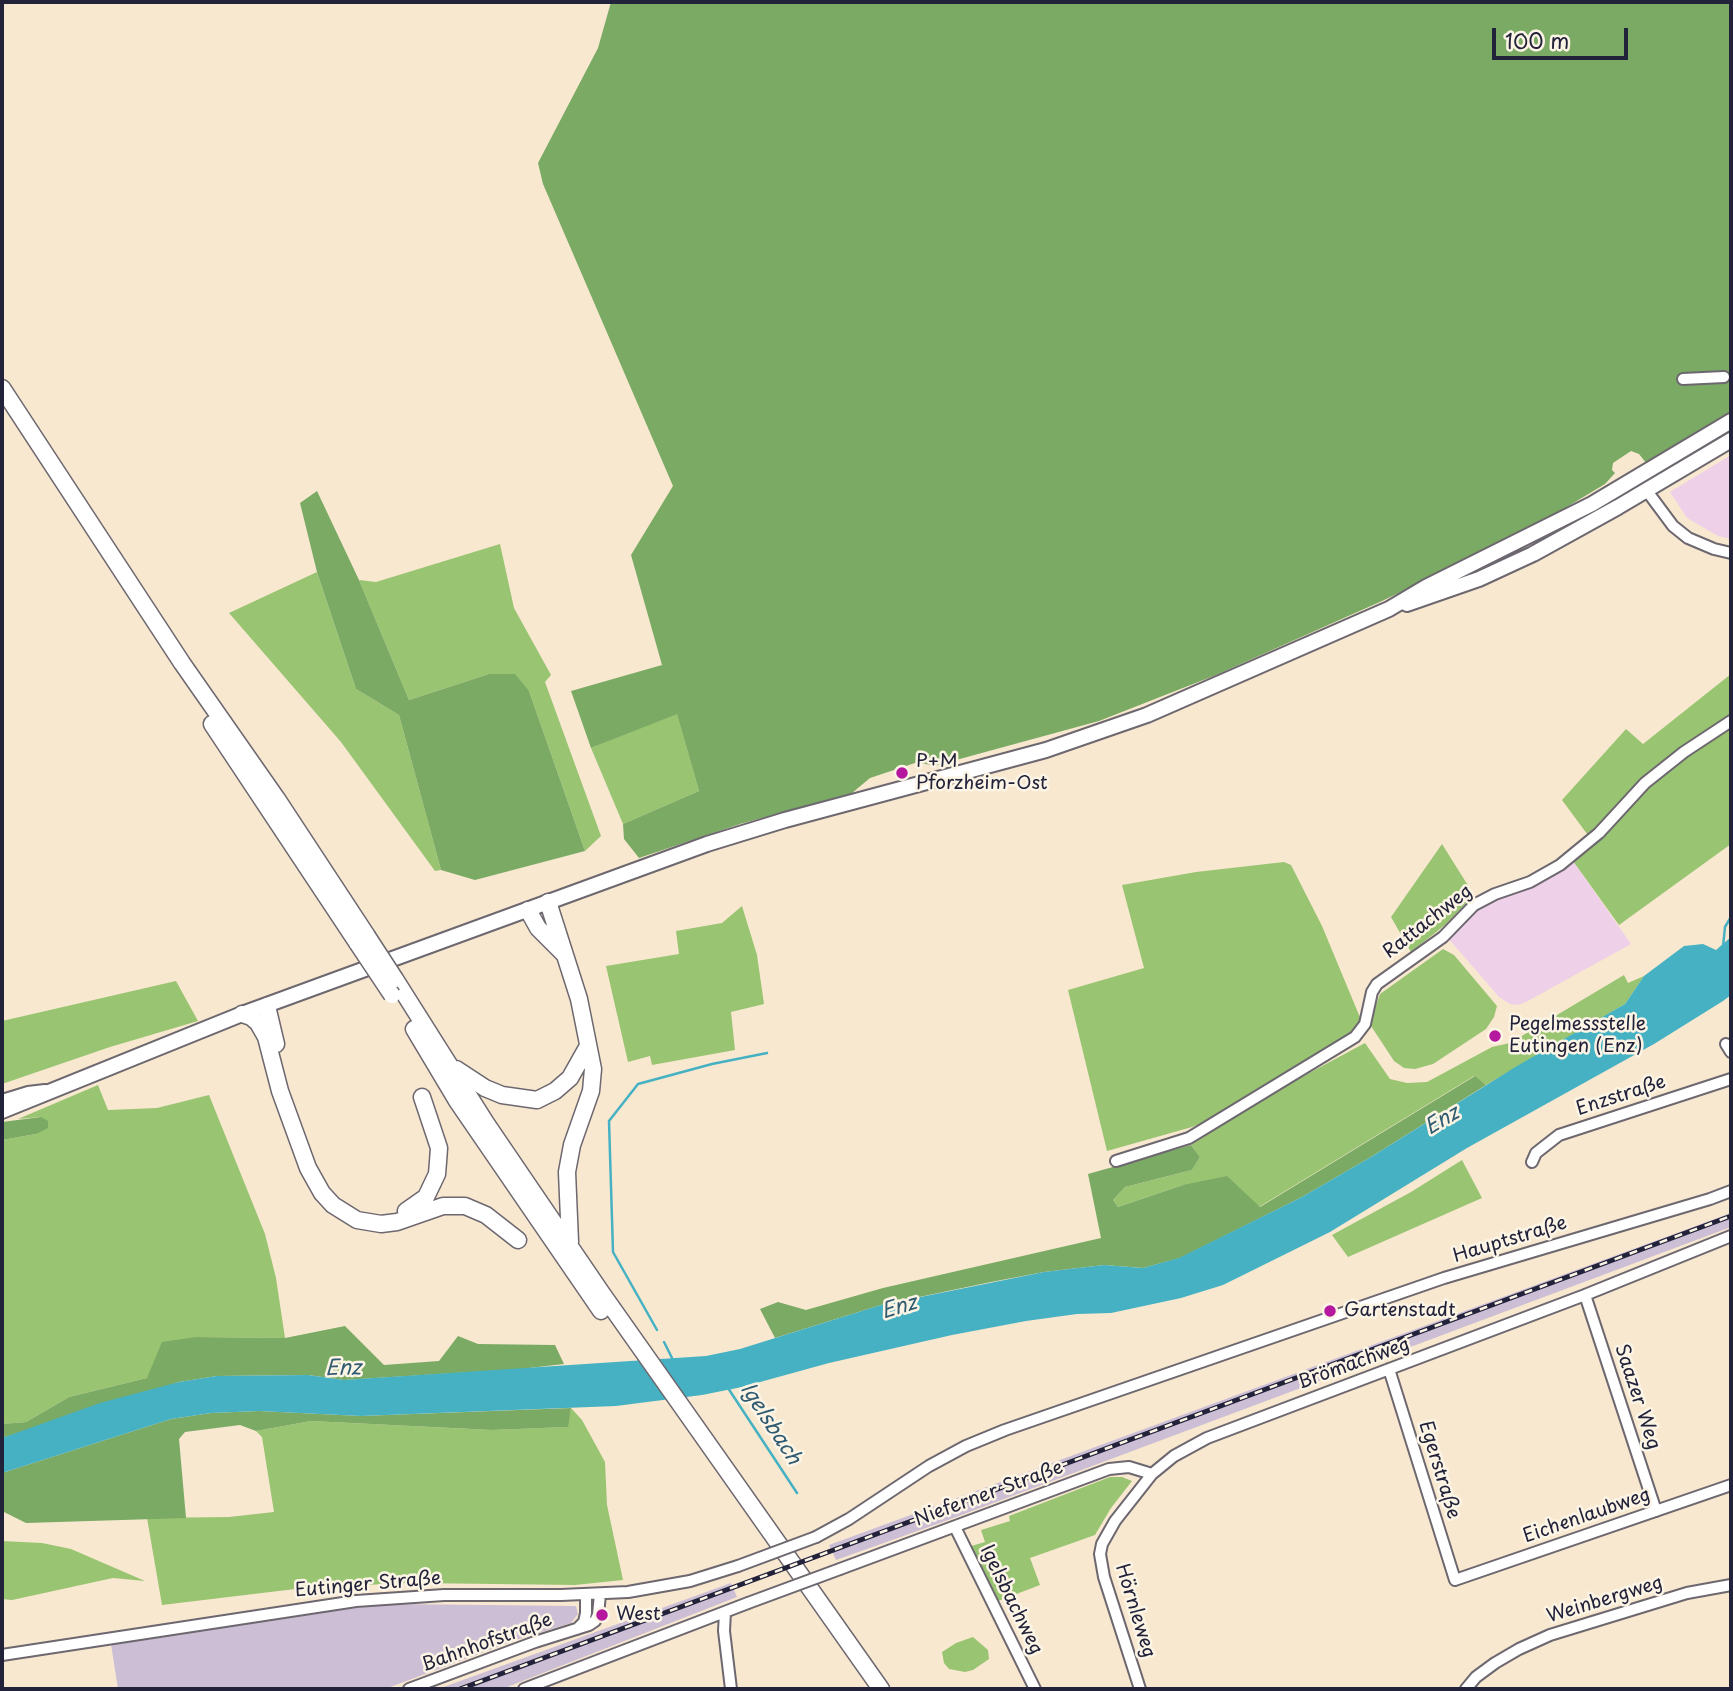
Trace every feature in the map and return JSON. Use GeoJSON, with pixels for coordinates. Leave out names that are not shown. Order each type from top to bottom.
{"type":"FeatureCollection","features":[{"type":"Feature","properties":{"kind":"highway"},"geometry":{"type":"LineString","coordinates":[[2,388],[182,663],[277,799],[362,940]]}},
{"type":"Feature","properties":{"kind":"highway"},"geometry":{"type":"LineString","coordinates":[[2,407],[393,987],[451,1066],[515,1167],[570,1245],[596,1296]]}},
{"type":"Feature","properties":{"kind":"highway"},"geometry":{"type":"LineString","coordinates":[[548,902],[567,958],[593,1069],[592,1091],[572,1146],[567,1172],[570,1245]]}},
{"type":"Feature","properties":{"kind":"highway"},"geometry":{"type":"LineString","coordinates":[[522,912],[567,958]]}},
{"type":"Feature","properties":{"kind":"highway"},"geometry":{"type":"LineString","coordinates":[[393,987],[457,1101],[881,1689]]}},
{"type":"Feature","properties":{"kind":"highway"},"geometry":{"type":"LineString","coordinates":[[267,1006],[293,1107],[314,1161],[332,1193],[350,1209],[372,1216],[394,1215],[411,1209],[426,1196],[437,1174],[439,1148],[422,1097]]}},
{"type":"Feature","properties":{"kind":"highway"},"geometry":{"type":"LineString","coordinates":[[242,1014],[258,1023],[266,1037],[280,1091],[308,1168],[333,1205],[358,1220],[380,1224],[397,1222],[443,1206],[465,1206],[486,1215],[518,1240]]}},
{"type":"Feature","properties":{"kind":"highway"},"geometry":{"type":"LineString","coordinates":[[451,1066],[502,1096],[537,1100],[555,1091],[570,1078],[588,1046]]}},
{"type":"Feature","properties":{"kind":"highway"},"geometry":{"type":"LineString","coordinates":[[683,1418],[868,1689]]}},
{"type":"Feature","properties":{"kind":"main road"},"geometry":{"type":"LineString","coordinates":[[2,1111],[242,1014],[733,835],[1014,759],[1099,733],[1165,707],[1389,609],[1426,587],[1565,519],[1731,421]]}},
{"type":"Feature","properties":{"kind":"main road"},"geometry":{"type":"LineString","coordinates":[[1389,609],[1429,598],[1492,573],[1575,532],[1731,440]]}},
{"type":"Feature","properties":{"kind":"main road"},"geometry":{"type":"LineString","coordinates":[[1639,477],[1647,491]]}},
{"type":"Feature","properties":{"kind":"street"},"geometry":{"type":"LineString","coordinates":[[1683,379],[1724,377]]}},
{"type":"Feature","properties":{"kind":"street"},"geometry":{"type":"LineString","coordinates":[[1647,491],[1673,526],[1695,542],[1731,553]]}},
{"type":"Feature","properties":{"kind":"street"},"geometry":{"type":"LineString","coordinates":[[1618,508],[1644,502],[1662,510]]}},
{"type":"Feature","properties":{"kind":"street","name":"Rattachweg"},"geometry":{"type":"LineString","coordinates":[[1116,1161],[1189,1138],[1355,1037],[1365,1024],[1372,992],[1377,984],[1443,937],[1474,905],[1495,894],[1537,879],[1569,859],[1599,833],[1645,783],[1731,720]]}},
{"type":"Feature","properties":{"kind":"street","name":"Enzstraße"},"geometry":{"type":"LineString","coordinates":[[1531,1163],[1536,1153],[1559,1135],[1731,1079]]}},
{"type":"Feature","properties":{"kind":"street"},"geometry":{"type":"LineString","coordinates":[[2,1100],[28,1092],[58,1088]]}},
{"type":"Feature","properties":{"kind":"street","name":"Hauptstraße"},"geometry":{"type":"LineString","coordinates":[[738,1566],[816,1537],[849,1520],[913,1475],[966,1446],[1038,1418],[1503,1259],[1731,1191]]}},
{"type":"Feature","properties":{"kind":"street","name":"Brömachweg"},"geometry":{"type":"LineString","coordinates":[[1152,1474],[1181,1451],[1207,1438],[1585,1295],[1731,1236]]}},
{"type":"Feature","properties":{"kind":"street","name":"Saazer Weg"},"geometry":{"type":"LineString","coordinates":[[1585,1295],[1656,1511]]}},
{"type":"Feature","properties":{"kind":"street","name":"Egerstraße"},"geometry":{"type":"LineString","coordinates":[[1389,1369],[1455,1580]]}},
{"type":"Feature","properties":{"kind":"street","name":"Nieferner Straße"},"geometry":{"type":"LineString","coordinates":[[524,1689],[1109,1469],[1129,1467],[1152,1474]]}},
{"type":"Feature","properties":{"kind":"street","name":"Hörnleweg"},"geometry":{"type":"LineString","coordinates":[[1140,1689],[1104,1577],[1100,1554],[1102,1544],[1115,1521],[1152,1474]]}},
{"type":"Feature","properties":{"kind":"street","name":"Eichenlaubweg"},"geometry":{"type":"LineString","coordinates":[[1455,1580],[1731,1485]]}},
{"type":"Feature","properties":{"kind":"street","name":"Igelsbachweg"},"geometry":{"type":"LineString","coordinates":[[955,1527],[1035,1689]]}},
{"type":"Feature","properties":{"kind":"street","name":"Eutinger Straße"},"geometry":{"type":"LineString","coordinates":[[2,1655],[356,1601],[444,1595],[586,1595],[656,1588],[738,1566]]}},
{"type":"Feature","properties":{"kind":"street","name":"Weinbergweg"},"geometry":{"type":"LineString","coordinates":[[1466,1689],[1476,1677],[1519,1648],[1573,1626],[1687,1593],[1731,1585]]}},
{"type":"Feature","properties":{"kind":"street","name":"Bahnhofstraße"},"geometry":{"type":"LineString","coordinates":[[409,1689],[596,1621],[600,1594]]}},
{"type":"Feature","properties":{"kind":"street","name":"Bahnhofstraße"},"geometry":{"type":"LineString","coordinates":[[577,1629],[584,1622],[586,1595]]}},
{"type":"Feature","properties":{"kind":"street"},"geometry":{"type":"LineString","coordinates":[[725,1612],[724,1631],[731,1689]]}},
{"type":"Feature","properties":{"kind":"shaded area"},"geometry":{"type":"Polygon","coordinates":[[[1731,455],[1731,539],[1718,536],[1687,518],[1670,492],[1731,455]]]}},
{"type":"Feature","properties":{"kind":"shaded area"},"geometry":{"type":"Polygon","coordinates":[[[1573,861],[1631,944],[1526,1002],[1510,1004],[1499,997],[1448,938],[1481,905],[1547,878],[1573,861]]]}},
{"type":"Feature","properties":{"kind":"shaded area"},"geometry":{"type":"Polygon","coordinates":[[[1731,1213],[1731,1227],[940,1523],[836,1560],[829,1545],[1731,1213]]]}},
{"type":"Feature","properties":{"kind":"shaded area"},"geometry":{"type":"Polygon","coordinates":[[[731,1583],[737,1597],[502,1689],[438,1689],[731,1583]]]}},
{"type":"Feature","properties":{"kind":"shaded area"},"geometry":{"type":"Polygon","coordinates":[[[395,1604],[576,1606],[578,1614],[571,1623],[519,1639],[385,1689],[118,1689],[111,1644],[317,1612],[395,1604]]]}},
{"type":"Feature","properties":{"kind":"green space"},"geometry":{"type":"Polygon","coordinates":[[[611,2],[1731,2],[1731,412],[1647,464],[1639,454],[1631,451],[1613,463],[1612,470],[1615,473],[1605,484],[1479,554],[1382,601],[1216,675],[1099,721],[934,766],[918,762],[870,778],[852,793],[740,824],[639,858],[624,839],[623,824],[699,791],[677,714],[591,748],[571,691],[662,665],[631,555],[673,486],[543,184],[538,163],[598,48],[611,2]]]}},
{"type":"Feature","properties":{"kind":"green space"},"geometry":{"type":"Polygon","coordinates":[[[317,491],[359,580],[409,700],[489,674],[515,674],[529,691],[585,851],[475,880],[441,870],[399,715],[356,689],[317,572],[300,503],[317,491]]]}},
{"type":"Feature","properties":{"kind":"green space"},"geometry":{"type":"Polygon","coordinates":[[[500,544],[514,608],[551,675],[545,682],[601,836],[585,851],[529,691],[489,674],[409,700],[359,580],[376,582],[500,544]]]}},
{"type":"Feature","properties":{"kind":"green space"},"geometry":{"type":"Polygon","coordinates":[[[317,572],[356,689],[399,715],[441,870],[435,871],[341,742],[229,613],[317,572]]]}},
{"type":"Feature","properties":{"kind":"green space"},"geometry":{"type":"Polygon","coordinates":[[[1731,674],[1731,844],[1619,925],[1573,861],[1593,842],[1562,800],[1626,729],[1643,744],[1731,674]]]}},
{"type":"Feature","properties":{"kind":"green space"},"geometry":{"type":"Polygon","coordinates":[[[677,713],[699,791],[623,824],[591,748],[677,713]]]}},
{"type":"Feature","properties":{"kind":"green space"},"geometry":{"type":"Polygon","coordinates":[[[1442,844],[1474,895],[1445,925],[1411,952],[1391,917],[1442,844]]]}},
{"type":"Feature","properties":{"kind":"green space"},"geometry":{"type":"Polygon","coordinates":[[[1284,862],[1291,865],[1322,926],[1364,1027],[1239,1108],[1192,1127],[1107,1151],[1068,990],[1144,968],[1122,885],[1196,872],[1284,862]]]}},
{"type":"Feature","properties":{"kind":"green space"},"geometry":{"type":"Polygon","coordinates":[[[742,906],[757,955],[764,1004],[731,1012],[735,1050],[652,1065],[650,1056],[628,1062],[606,966],[679,954],[676,931],[722,923],[742,906]]]}},
{"type":"Feature","properties":{"kind":"green space"},"geometry":{"type":"Polygon","coordinates":[[[1443,949],[1454,955],[1497,1006],[1494,1017],[1486,1029],[1433,1064],[1415,1069],[1404,1068],[1394,1061],[1371,1026],[1375,1008],[1380,994],[1443,949]]]}},
{"type":"Feature","properties":{"kind":"green space"},"geometry":{"type":"Polygon","coordinates":[[[1624,975],[1628,983],[1644,976],[1625,1004],[1486,1085],[1474,1076],[1259,1207],[1183,1185],[1118,1207],[1113,1200],[1125,1187],[1192,1170],[1200,1157],[1191,1145],[1272,1093],[1365,1043],[1390,1079],[1407,1083],[1427,1082],[1492,1047],[1510,1043],[1624,975]]]}},
{"type":"Feature","properties":{"kind":"green space"},"geometry":{"type":"Polygon","coordinates":[[[176,981],[198,1021],[110,1047],[2,1084],[2,1021],[176,981]]]}},
{"type":"Feature","properties":{"kind":"green space"},"geometry":{"type":"Polygon","coordinates":[[[1475,1076],[1486,1085],[1371,1157],[1302,1197],[1180,1258],[1143,1268],[1104,1265],[991,1282],[881,1305],[775,1338],[760,1309],[778,1302],[806,1310],[883,1288],[1101,1238],[1088,1174],[1191,1145],[1200,1157],[1192,1170],[1125,1187],[1113,1200],[1118,1207],[1183,1185],[1227,1176],[1260,1207],[1475,1076]]]}},
{"type":"Feature","properties":{"kind":"green space"},"geometry":{"type":"Polygon","coordinates":[[[98,1085],[108,1110],[157,1108],[209,1095],[265,1234],[276,1278],[285,1338],[196,1337],[147,1378],[69,1397],[26,1422],[2,1424],[2,1140],[36,1134],[41,1117],[18,1119],[98,1085]]]}},
{"type":"Feature","properties":{"kind":"green space"},"geometry":{"type":"Polygon","coordinates":[[[41,1117],[48,1121],[48,1128],[36,1134],[2,1140],[2,1122],[41,1117]]]}},
{"type":"Feature","properties":{"kind":"green space"},"geometry":{"type":"Polygon","coordinates":[[[1462,1160],[1482,1198],[1348,1257],[1332,1235],[1411,1192],[1462,1160]]]}},
{"type":"Feature","properties":{"kind":"green space"},"geometry":{"type":"Polygon","coordinates":[[[345,1326],[384,1365],[439,1361],[458,1336],[478,1344],[555,1345],[564,1364],[344,1380],[308,1375],[217,1376],[179,1382],[2,1438],[2,1424],[26,1422],[69,1397],[147,1378],[162,1342],[196,1337],[285,1338],[345,1326]]]}},
{"type":"Feature","properties":{"kind":"green space"},"geometry":{"type":"Polygon","coordinates":[[[571,1408],[582,1420],[605,1462],[607,1505],[623,1580],[575,1585],[414,1583],[312,1587],[162,1605],[147,1518],[229,1517],[274,1512],[262,1437],[256,1431],[311,1421],[492,1430],[567,1427],[571,1408]]]}},
{"type":"Feature","properties":{"kind":"green space"},"geometry":{"type":"Polygon","coordinates":[[[571,1408],[568,1427],[492,1430],[311,1421],[256,1431],[240,1425],[185,1432],[179,1439],[186,1518],[26,1523],[2,1511],[2,1473],[171,1419],[211,1413],[259,1411],[361,1416],[571,1408]]]}},
{"type":"Feature","properties":{"kind":"green space"},"geometry":{"type":"Polygon","coordinates":[[[1110,1477],[1122,1477],[1132,1481],[1095,1535],[1030,1558],[1040,1585],[998,1601],[993,1597],[968,1547],[985,1542],[981,1530],[1010,1521],[1009,1516],[1110,1477]]]}},
{"type":"Feature","properties":{"kind":"green space"},"geometry":{"type":"Polygon","coordinates":[[[2,1541],[42,1543],[71,1549],[145,1581],[113,1578],[12,1600],[2,1599],[2,1541]]]}},
{"type":"Feature","properties":{"kind":"green space"},"geometry":{"type":"Polygon","coordinates":[[[973,1637],[988,1650],[989,1659],[965,1672],[949,1669],[944,1663],[942,1652],[973,1637]]]}},
{"type":"Feature","properties":{"kind":"water","name":"Enz"},"geometry":{"type":"Polygon","coordinates":[[[1731,937],[1731,995],[1723,1001],[1654,1044],[1467,1148],[1330,1232],[1223,1285],[1181,1298],[1111,1313],[1077,1314],[1026,1321],[952,1335],[702,1395],[616,1406],[361,1416],[259,1411],[211,1413],[171,1419],[2,1473],[2,1438],[100,1403],[179,1382],[217,1376],[308,1375],[344,1380],[706,1356],[740,1349],[881,1305],[1044,1272],[1104,1265],[1143,1268],[1179,1258],[1302,1197],[1517,1066],[1625,1004],[1644,976],[1684,946],[1703,944],[1716,950],[1731,937]]]}},
{"type":"Feature","properties":{"kind":"waterway"},"geometry":{"type":"LineString","coordinates":[[1723,947],[1725,927],[1731,917]]}},
{"type":"Feature","properties":{"kind":"waterway"},"geometry":{"type":"LineString","coordinates":[[657,1330],[613,1252],[609,1121],[638,1084],[712,1064],[767,1053]]}},
{"type":"Feature","properties":{"kind":"waterway"},"geometry":{"type":"LineString","coordinates":[[664,1342],[672,1358]]}},
{"type":"Feature","properties":{"kind":"waterway","name":"Igelsbach"},"geometry":{"type":"LineString","coordinates":[[728,1388],[797,1493]]}},
{"type":"Feature","properties":{"kind":"railway"},"geometry":{"type":"LineString","coordinates":[[460,1689],[1731,1216]]}},
{"type":"Feature","properties":{"kind":"place","name":"P+M Pforzheim-Ost"},"geometry":{"type":"Point","coordinates":[902,773]}},
{"type":"Feature","properties":{"kind":"place","name":"Pegelmessstelle Eutingen (Enz)"},"geometry":{"type":"Point","coordinates":[1495,1036]}},
{"type":"Feature","properties":{"kind":"place","name":"Gartenstadt"},"geometry":{"type":"Point","coordinates":[1330,1311]}},
{"type":"Feature","properties":{"kind":"place","name":"West"},"geometry":{"type":"Point","coordinates":[602,1615]}}]}
